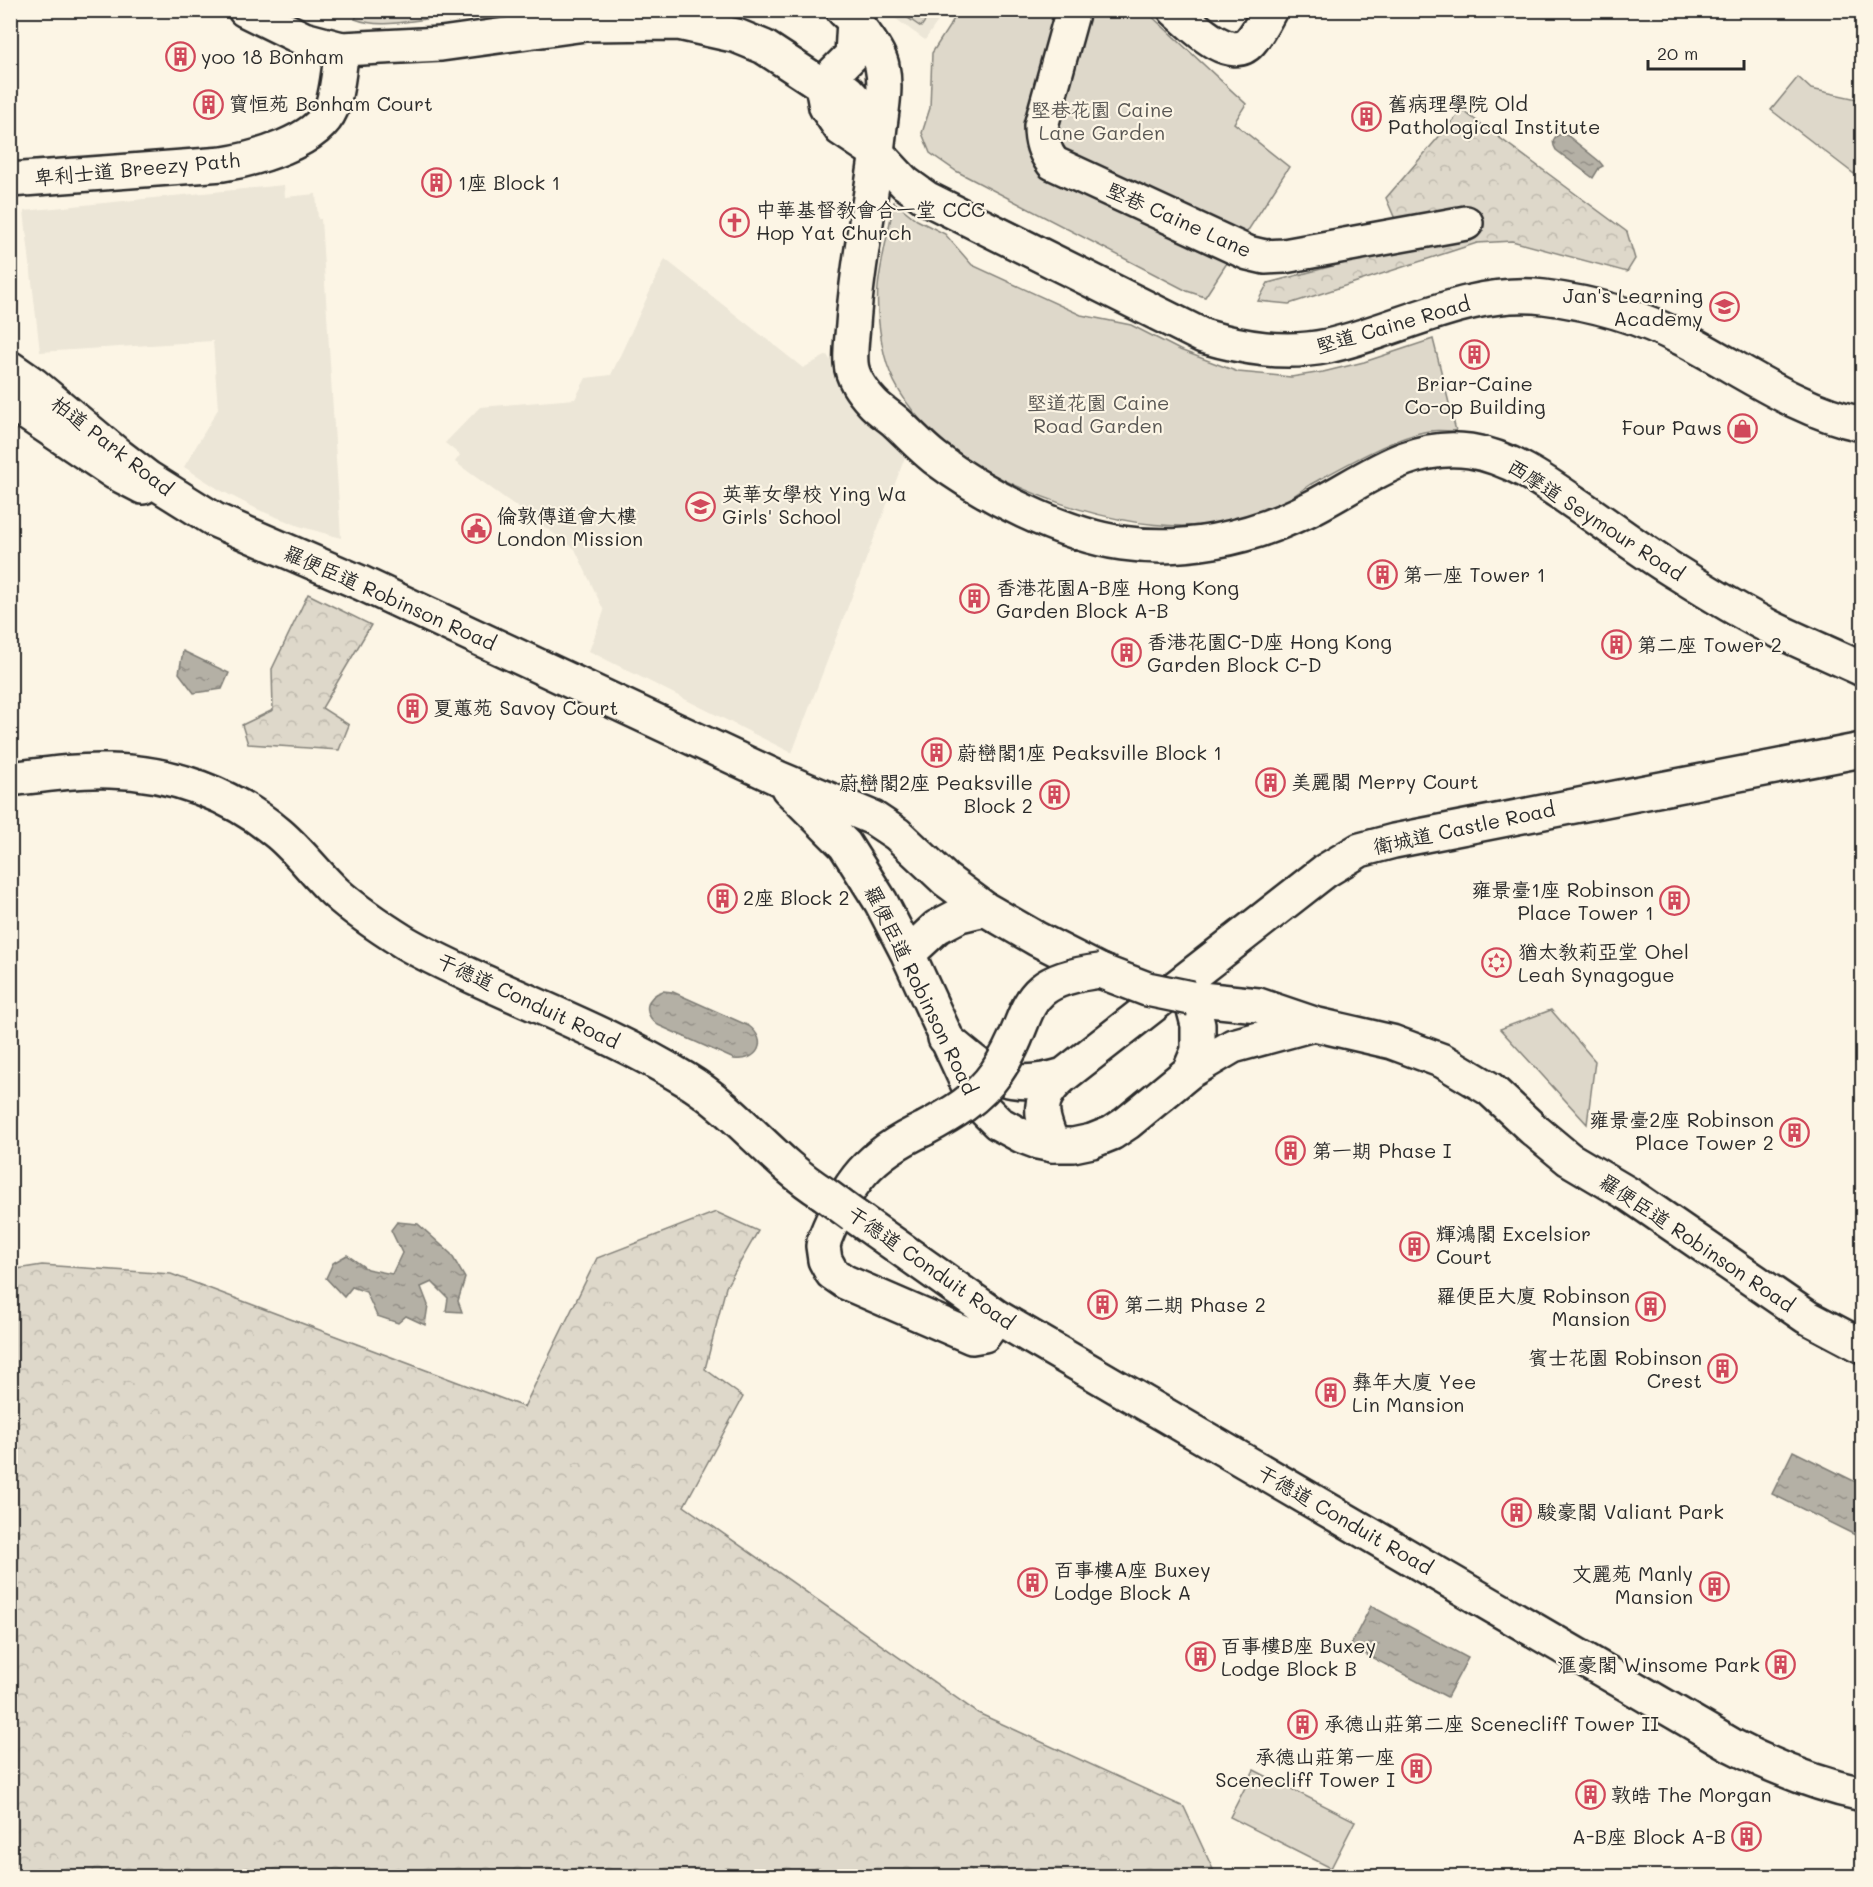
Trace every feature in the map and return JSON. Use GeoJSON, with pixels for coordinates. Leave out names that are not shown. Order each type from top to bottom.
{"type":"FeatureCollection","features":[{"type":"Feature","properties":{"kind":"street"},"geometry":{"type":"LineString","coordinates":[[244,10],[304,39],[342,49],[441,44],[585,24],[678,23],[737,36],[764,47],[822,85],[852,55],[848,15]]}},
{"type":"Feature","properties":{"kind":"street","name":"堅巷 Caine Lane"},"geometry":{"type":"LineString","coordinates":[[1073,10],[1041,126],[1041,139],[1045,152],[1053,163],[1248,253],[1265,257],[1284,256],[1466,223]]}},
{"type":"Feature","properties":{"kind":"street"},"geometry":{"type":"LineString","coordinates":[[1175,10],[1219,45],[1228,49],[1249,44],[1270,10]]}},
{"type":"Feature","properties":{"kind":"street","name":"西摩道 Seymour Road"},"geometry":{"type":"LineString","coordinates":[[848,15],[882,62],[884,92],[854,307],[851,365],[859,387],[875,406],[936,459],[990,493],[1051,521],[1104,539],[1148,545],[1200,543],[1240,535],[1285,521],[1327,500],[1356,481],[1406,458],[1446,449],[1486,454],[1504,460],[1535,476],[1675,572],[1732,607],[1774,629],[1863,669]]}},
{"type":"Feature","properties":{"kind":"street","name":"卑利士道 Breezy Path"},"geometry":{"type":"LineString","coordinates":[[10,180],[223,164],[255,158],[275,151],[310,132],[331,109],[342,49]]}},
{"type":"Feature","properties":{"kind":"street","name":"堅道 Caine Road"},"geometry":{"type":"LineString","coordinates":[[822,85],[826,107],[842,129],[877,153],[905,183],[926,198],[1203,336],[1251,348],[1278,350],[1311,348],[1351,340],[1473,302],[1519,296],[1542,297],[1594,305],[1639,319],[1682,338],[1813,409],[1863,424]]}},
{"type":"Feature","properties":{"kind":"street","name":"柏道 Park Road"},"geometry":{"type":"LineString","coordinates":[[10,368],[140,472],[215,520]]}},
{"type":"Feature","properties":{"kind":"street","name":"羅便臣道 Robinson Road"},"geometry":{"type":"LineString","coordinates":[[10,402],[114,472],[165,499],[361,583],[778,778],[873,818],[897,834],[946,880],[986,909],[1037,939],[1100,970],[1147,988],[1191,998],[1258,1005],[1314,1024],[1392,1042],[1443,1061],[1490,1089],[1569,1159],[1630,1195],[1807,1317],[1863,1346]]}},
{"type":"Feature","properties":{"kind":"street","name":"衛城道 Castle Road"},"geometry":{"type":"LineString","coordinates":[[1053,1145],[1042,1114],[1042,1104],[1046,1093],[1064,1075],[1325,871],[1360,850],[1394,841],[1863,750]]}},
{"type":"Feature","properties":{"kind":"street","name":"干德道 Conduit Road"},"geometry":{"type":"LineString","coordinates":[[10,778],[74,772],[136,772],[184,782],[223,799],[261,820],[278,833],[338,894],[383,929],[406,943],[444,963],[618,1043],[686,1079],[719,1103],[804,1181],[997,1317],[1733,1746],[1801,1777],[1863,1794]]}},
{"type":"Feature","properties":{"kind":"street","name":"羅便臣道 Robinson Road"},"geometry":{"type":"LineString","coordinates":[[778,778],[845,845],[881,902],[908,954],[975,1100],[998,1123],[1022,1136],[1053,1145],[1083,1143],[1112,1133],[1128,1123],[1189,1072],[1233,1046],[1314,1024]]}},
{"type":"Feature","properties":{"kind":"street"},"geometry":{"type":"LineString","coordinates":[[908,954],[937,927],[960,915],[986,909]]}},
{"type":"Feature","properties":{"kind":"street"},"geometry":{"type":"LineString","coordinates":[[997,1317],[984,1335],[972,1337],[852,1286],[832,1273],[825,1260],[823,1246],[828,1230],[859,1176],[886,1149],[961,1108],[984,1087],[1004,1060],[1027,1007],[1043,989],[1061,978],[1100,970]]}},
{"type":"Feature","properties":{"kind":"street"},"geometry":{"type":"LineString","coordinates":[[1189,1072],[1198,1051],[1198,1025],[1191,998]]}},
{"type":"Feature","properties":{"kind":"street","name":"衛城道 Castle Road"},"geometry":{"type":"LineString","coordinates":[[945,1038],[981,1069],[1001,1078],[1031,1082],[1064,1075]]}},
{"type":"Feature","properties":{"kind":"shaded area"},"geometry":{"type":"Polygon","coordinates":[[[885,11],[945,11],[925,40],[885,11]]]}},
{"type":"Feature","properties":{"kind":"shaded area"},"geometry":{"type":"Polygon","coordinates":[[[284,185],[285,197],[316,194],[318,219],[321,219],[341,538],[299,526],[259,510],[220,490],[184,467],[218,409],[213,341],[40,352],[24,211],[284,185]]]}},
{"type":"Feature","properties":{"kind":"shaded area","name":"英華女學校 Ying Wa Girls' School"},"geometry":{"type":"Polygon","coordinates":[[[665,259],[803,368],[827,355],[844,381],[907,452],[792,753],[589,651],[604,611],[575,549],[455,462],[460,455],[445,443],[480,407],[575,399],[586,378],[611,375],[665,259]]]}},
{"type":"Feature","properties":{"kind":"green space"},"geometry":{"type":"Polygon","coordinates":[[[360,10],[424,11],[426,19],[390,24],[364,22],[355,19],[360,10]]]}},
{"type":"Feature","properties":{"kind":"green space"},"geometry":{"type":"Polygon","coordinates":[[[898,11],[932,11],[921,27],[898,11]]]}},
{"type":"Feature","properties":{"kind":"green space","name":"堅巷花園 Caine Lane Garden"},"geometry":{"type":"Polygon","coordinates":[[[959,11],[1146,11],[1246,104],[1234,123],[1289,167],[1205,297],[1187,291],[956,171],[930,153],[922,133],[930,108],[932,53],[959,11]]]}},
{"type":"Feature","properties":{"kind":"green space"},"geometry":{"type":"Polygon","coordinates":[[[1798,77],[1811,89],[1862,100],[1862,165],[1860,164],[1854,174],[1771,110],[1798,77]]]}},
{"type":"Feature","properties":{"kind":"green space"},"geometry":{"type":"Polygon","coordinates":[[[1462,110],[1627,232],[1635,259],[1627,272],[1512,241],[1477,243],[1289,304],[1258,301],[1268,283],[1390,251],[1395,219],[1386,198],[1462,110]]]}},
{"type":"Feature","properties":{"kind":"green space","name":"堅道花園 Caine Road Garden"},"geometry":{"type":"Polygon","coordinates":[[[894,202],[917,220],[945,234],[972,265],[1081,315],[1131,325],[1180,350],[1238,372],[1291,377],[1323,372],[1364,362],[1433,339],[1456,431],[1429,431],[1400,439],[1313,483],[1278,505],[1222,522],[1190,526],[1154,525],[1117,519],[1042,496],[975,464],[948,446],[914,412],[894,382],[882,342],[878,287],[894,202]]]}},
{"type":"Feature","properties":{"kind":"green space"},"geometry":{"type":"Polygon","coordinates":[[[308,594],[371,625],[322,708],[349,725],[339,750],[248,744],[242,725],[273,710],[272,669],[308,594]]]}},
{"type":"Feature","properties":{"kind":"green space"},"geometry":{"type":"Polygon","coordinates":[[[1551,1010],[1595,1061],[1587,1124],[1500,1029],[1551,1010]]]}},
{"type":"Feature","properties":{"kind":"green space"},"geometry":{"type":"Polygon","coordinates":[[[716,1212],[758,1231],[726,1287],[705,1369],[743,1397],[684,1506],[978,1713],[1184,1807],[1216,1876],[11,1876],[11,1270],[42,1265],[171,1274],[524,1407],[597,1258],[716,1212]]]}},
{"type":"Feature","properties":{"kind":"green space"},"geometry":{"type":"Polygon","coordinates":[[[1254,1770],[1355,1821],[1331,1868],[1230,1817],[1254,1770]]]}},
{"type":"Feature","properties":{"kind":"water"},"geometry":{"type":"Polygon","coordinates":[[[1562,134],[1568,136],[1603,166],[1593,178],[1556,150],[1554,140],[1562,134]]]}},
{"type":"Feature","properties":{"kind":"water"},"geometry":{"type":"Polygon","coordinates":[[[183,651],[229,673],[222,689],[194,693],[179,673],[183,651]]]}},
{"type":"Feature","properties":{"kind":"water"},"geometry":{"type":"Polygon","coordinates":[[[663,991],[673,992],[749,1026],[758,1038],[759,1044],[755,1054],[742,1059],[734,1059],[658,1025],[650,1015],[648,1006],[652,997],[663,991]]]}},
{"type":"Feature","properties":{"kind":"water"},"geometry":{"type":"Polygon","coordinates":[[[397,1222],[418,1224],[451,1254],[465,1278],[458,1301],[462,1312],[446,1311],[448,1298],[432,1282],[421,1287],[428,1305],[425,1325],[406,1316],[398,1323],[377,1316],[366,1292],[352,1287],[344,1297],[326,1278],[333,1263],[347,1255],[367,1269],[392,1274],[402,1253],[391,1230],[397,1222]]]}},
{"type":"Feature","properties":{"kind":"water"},"geometry":{"type":"Polygon","coordinates":[[[1793,1451],[1862,1485],[1862,1520],[1855,1535],[1772,1494],[1793,1451]]]}},
{"type":"Feature","properties":{"kind":"water"},"geometry":{"type":"Polygon","coordinates":[[[1371,1606],[1468,1658],[1447,1697],[1350,1646],[1371,1606]]]}},
{"type":"Feature","properties":{"kind":"place","name":"yoo 18 Bonham"},"geometry":{"type":"Point","coordinates":[180,57]}},
{"type":"Feature","properties":{"kind":"place","name":"寶恒苑 Bonham Court"},"geometry":{"type":"Point","coordinates":[208,104]}},
{"type":"Feature","properties":{"kind":"place","name":"舊病理學院 Old Pathological Institute"},"geometry":{"type":"Point","coordinates":[1367,116]}},
{"type":"Feature","properties":{"kind":"place","name":"1座 Block 1"},"geometry":{"type":"Point","coordinates":[437,183]}},
{"type":"Feature","properties":{"kind":"place","name":"中華基督教會合一堂 CCC Hop Yat Church"},"geometry":{"type":"Point","coordinates":[735,222]}},
{"type":"Feature","properties":{"kind":"place","name":"Jan's Learning Academy"},"geometry":{"type":"Point","coordinates":[1724,307]}},
{"type":"Feature","properties":{"kind":"place","name":"Briar-Caine Co-op Building"},"geometry":{"type":"Point","coordinates":[1475,354]}},
{"type":"Feature","properties":{"kind":"place","name":"Four Paws"},"geometry":{"type":"Point","coordinates":[1743,428]}},
{"type":"Feature","properties":{"kind":"place","name":"英華女學校 Ying Wa Girls' School"},"geometry":{"type":"Point","coordinates":[701,506]}},
{"type":"Feature","properties":{"kind":"place","name":"倫敦傳道會大樓 London Mission"},"geometry":{"type":"Point","coordinates":[476,528]}},
{"type":"Feature","properties":{"kind":"place","name":"第一座 Tower 1"},"geometry":{"type":"Point","coordinates":[1382,575]}},
{"type":"Feature","properties":{"kind":"place","name":"香港花園A-B座 Hong Kong Garden Block A-B"},"geometry":{"type":"Point","coordinates":[975,599]}},
{"type":"Feature","properties":{"kind":"place","name":"第二座 Tower 2"},"geometry":{"type":"Point","coordinates":[1616,645]}},
{"type":"Feature","properties":{"kind":"place","name":"香港花園C-D座 Hong Kong Garden Block C-D"},"geometry":{"type":"Point","coordinates":[1126,653]}},
{"type":"Feature","properties":{"kind":"place","name":"夏蕙苑 Savoy Court"},"geometry":{"type":"Point","coordinates":[412,708]}},
{"type":"Feature","properties":{"kind":"place","name":"蔚巒閣1座 Peaksville Block 1"},"geometry":{"type":"Point","coordinates":[936,753]}},
{"type":"Feature","properties":{"kind":"place","name":"美麗閣 Merry Court"},"geometry":{"type":"Point","coordinates":[1270,782]}},
{"type":"Feature","properties":{"kind":"place","name":"蔚巒閣2座 Peaksville Block 2"},"geometry":{"type":"Point","coordinates":[1054,794]}},
{"type":"Feature","properties":{"kind":"place","name":"2座 Block 2"},"geometry":{"type":"Point","coordinates":[722,898]}},
{"type":"Feature","properties":{"kind":"place","name":"雍景臺1座 Robinson Place Tower 1"},"geometry":{"type":"Point","coordinates":[1675,901]}},
{"type":"Feature","properties":{"kind":"place","name":"猶太教莉亞堂 Ohel Leah Synagogue"},"geometry":{"type":"Point","coordinates":[1497,963]}},
{"type":"Feature","properties":{"kind":"place","name":"雍景臺2座 Robinson Place Tower 2"},"geometry":{"type":"Point","coordinates":[1795,1132]}},
{"type":"Feature","properties":{"kind":"place","name":"第一期 Phase I"},"geometry":{"type":"Point","coordinates":[1291,1151]}},
{"type":"Feature","properties":{"kind":"place","name":"輝鴻閣 Excelsior Court"},"geometry":{"type":"Point","coordinates":[1415,1246]}},
{"type":"Feature","properties":{"kind":"place","name":"第二期 Phase 2"},"geometry":{"type":"Point","coordinates":[1103,1305]}},
{"type":"Feature","properties":{"kind":"place","name":"羅便臣大廈 Robinson Mansion"},"geometry":{"type":"Point","coordinates":[1651,1307]}},
{"type":"Feature","properties":{"kind":"place","name":"賓士花園 Robinson Crest"},"geometry":{"type":"Point","coordinates":[1723,1369]}},
{"type":"Feature","properties":{"kind":"place","name":"彝年大廈 Yee Lin Mansion"},"geometry":{"type":"Point","coordinates":[1331,1393]}},
{"type":"Feature","properties":{"kind":"place","name":"駿豪閣 Valiant Park"},"geometry":{"type":"Point","coordinates":[1516,1512]}},
{"type":"Feature","properties":{"kind":"place","name":"百事樓A座 Buxey Lodge Block A"},"geometry":{"type":"Point","coordinates":[1033,1582]}},
{"type":"Feature","properties":{"kind":"place","name":"文麗苑 Manly Mansion"},"geometry":{"type":"Point","coordinates":[1714,1586]}},
{"type":"Feature","properties":{"kind":"place","name":"百事樓B座 Buxey Lodge Block B"},"geometry":{"type":"Point","coordinates":[1200,1657]}},
{"type":"Feature","properties":{"kind":"place","name":"滙豪閣 Winsome Park"},"geometry":{"type":"Point","coordinates":[1781,1665]}},
{"type":"Feature","properties":{"kind":"place","name":"承德山莊第二座 Scenecliff Tower II"},"geometry":{"type":"Point","coordinates":[1303,1724]}},
{"type":"Feature","properties":{"kind":"place","name":"承德山莊第一座 Scenecliff Tower I"},"geometry":{"type":"Point","coordinates":[1416,1769]}},
{"type":"Feature","properties":{"kind":"place","name":"敦皓 The Morgan"},"geometry":{"type":"Point","coordinates":[1590,1795]}},
{"type":"Feature","properties":{"kind":"place","name":"A-B座 Block A-B"},"geometry":{"type":"Point","coordinates":[1747,1837]}}]}
